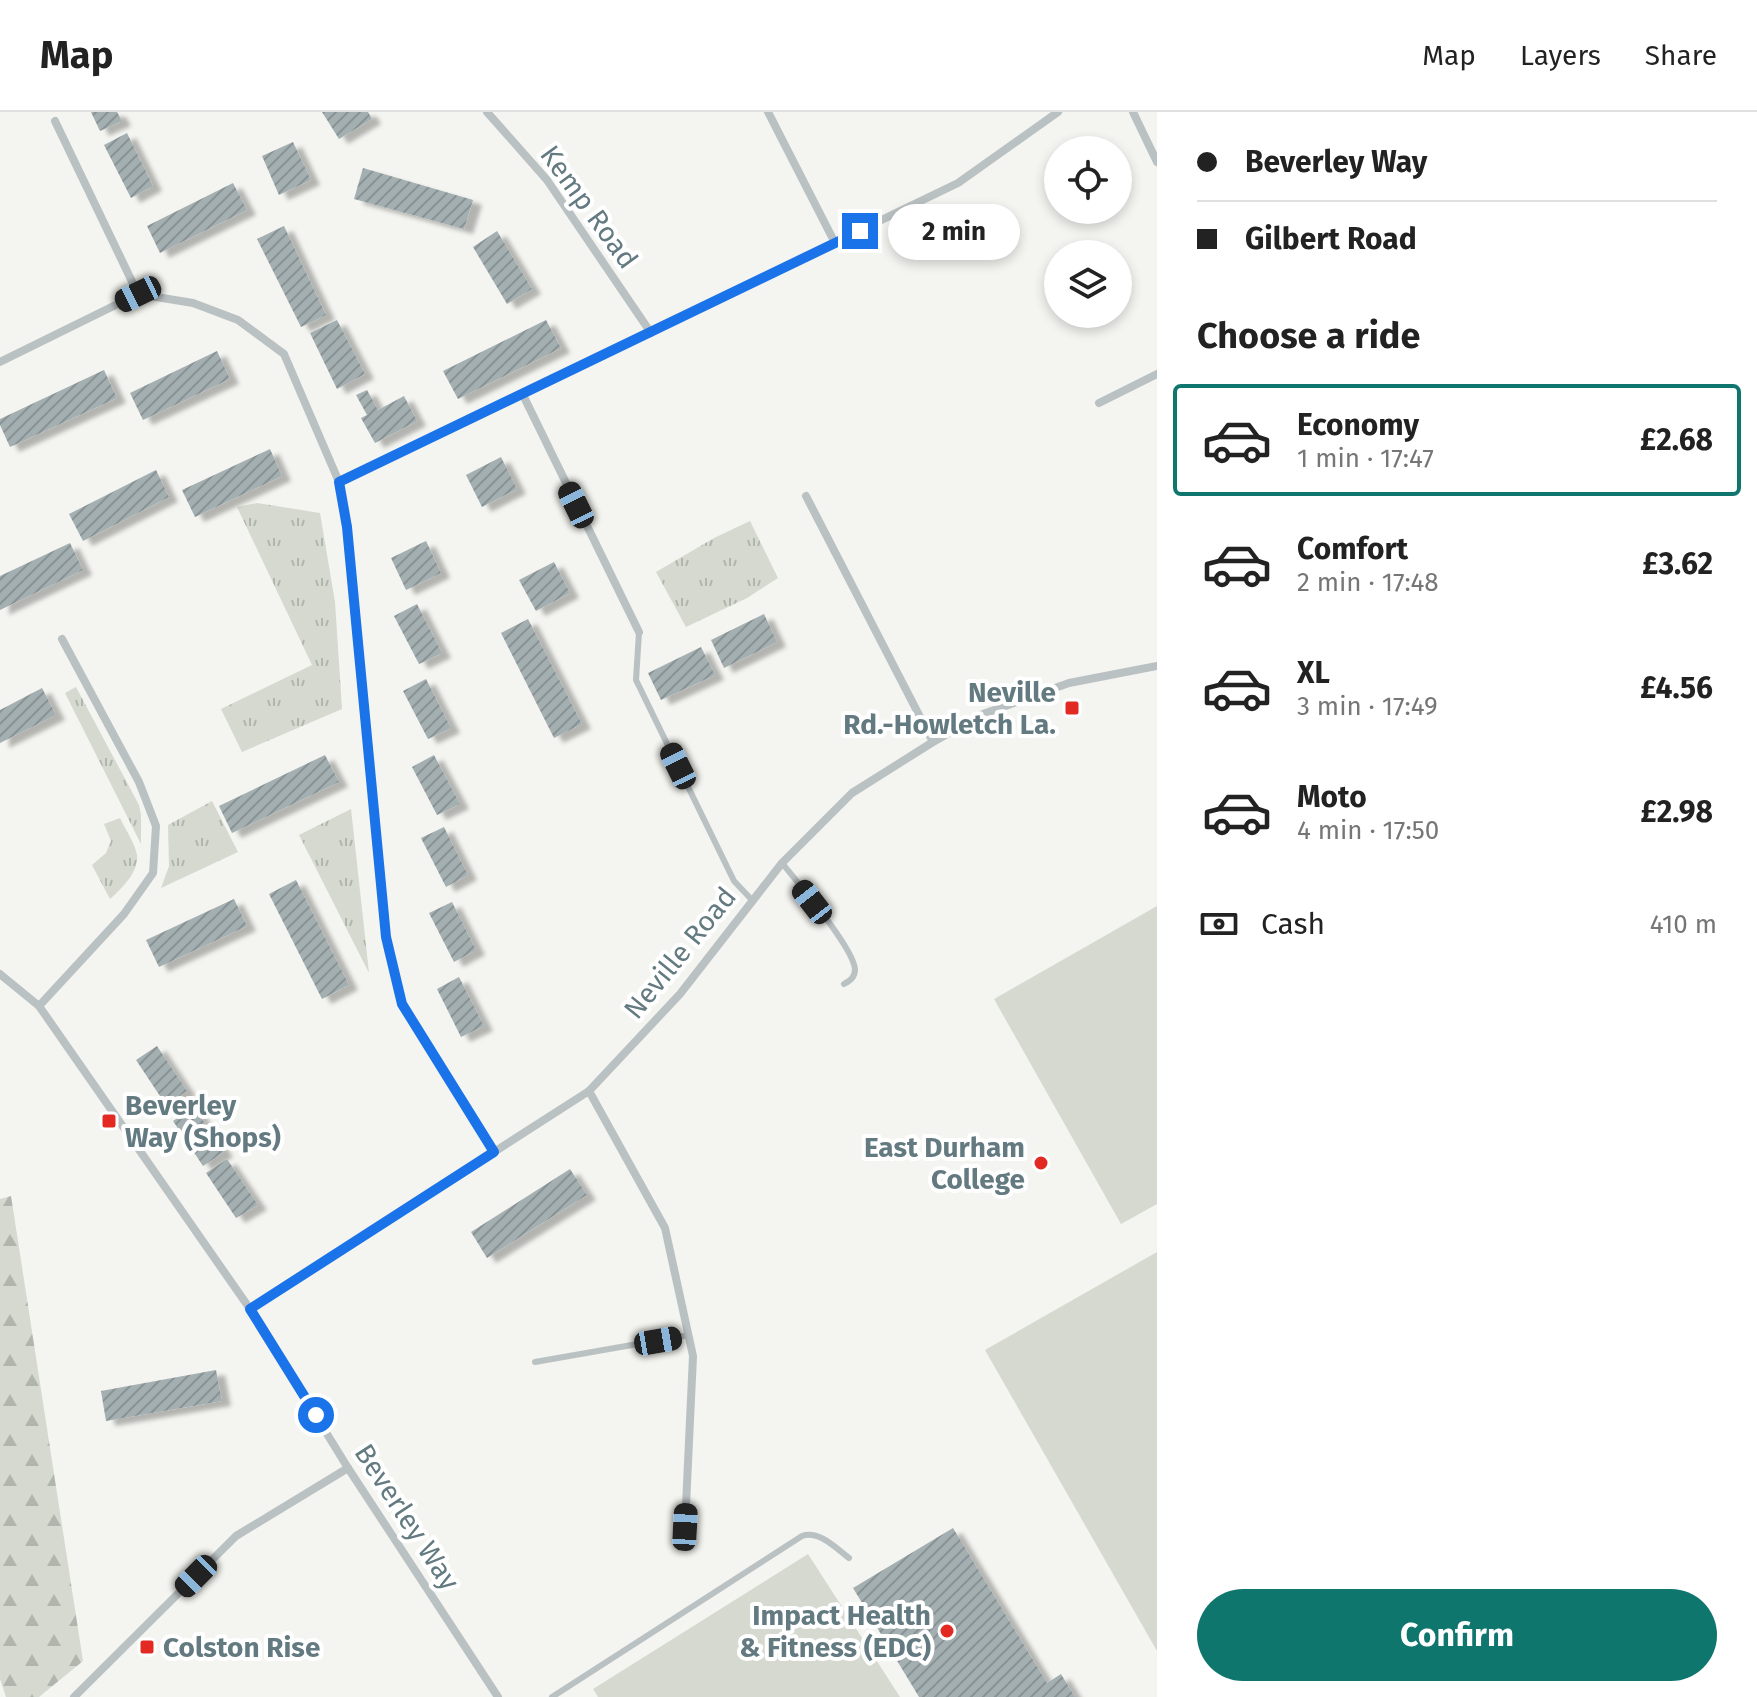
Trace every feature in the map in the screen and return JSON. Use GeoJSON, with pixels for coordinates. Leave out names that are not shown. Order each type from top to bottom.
{"type":"FeatureCollection","features":[{"type":"Feature","properties":{"kind":"street","name":"Kemp Road"},"geometry":{"type":"LineString","coordinates":[[487,112],[547,180],[651,333]]}},
{"type":"Feature","properties":{"kind":"street"},"geometry":{"type":"LineString","coordinates":[[768,112],[835,243]]}},
{"type":"Feature","properties":{"kind":"street"},"geometry":{"type":"LineString","coordinates":[[339,482],[958,183],[1058,112]]}},
{"type":"Feature","properties":{"kind":"street"},"geometry":{"type":"LineString","coordinates":[[1133,112],[1157,162]]}},
{"type":"Feature","properties":{"kind":"street"},"geometry":{"type":"LineString","coordinates":[[55,121],[138,294]]}},
{"type":"Feature","properties":{"kind":"street"},"geometry":{"type":"LineString","coordinates":[[0,362],[138,294],[193,303],[238,320],[284,354],[339,482],[347,527],[386,937],[402,1004],[494,1152]]}},
{"type":"Feature","properties":{"kind":"street"},"geometry":{"type":"LineString","coordinates":[[1099,403],[1157,374]]}},
{"type":"Feature","properties":{"kind":"street"},"geometry":{"type":"LineString","coordinates":[[523,395],[639,632]]}},
{"type":"Feature","properties":{"kind":"street"},"geometry":{"type":"LineString","coordinates":[[806,496],[933,742]]}},
{"type":"Feature","properties":{"kind":"street"},"geometry":{"type":"LineString","coordinates":[[39,1006],[124,914],[153,873],[156,826],[139,782],[62,639]]}},
{"type":"Feature","properties":{"kind":"street","name":"Neville Road"},"geometry":{"type":"LineString","coordinates":[[250,1309],[589,1091],[680,994],[782,863],[852,793],[983,714],[1069,683],[1157,666]]}},
{"type":"Feature","properties":{"kind":"street","name":"Beverley Way"},"geometry":{"type":"LineString","coordinates":[[0,974],[39,1006],[250,1309],[348,1468],[498,1697]]}},
{"type":"Feature","properties":{"kind":"street"},"geometry":{"type":"LineString","coordinates":[[589,1091],[665,1228],[689,1335],[693,1356],[685,1527]]}},
{"type":"Feature","properties":{"kind":"street"},"geometry":{"type":"LineString","coordinates":[[74,1697],[236,1536],[348,1468]]}},
{"type":"Feature","properties":{"kind":"lane"},"geometry":{"type":"LineString","coordinates":[[639,632],[636,680],[734,881],[752,900]]}},
{"type":"Feature","properties":{"kind":"lane"},"geometry":{"type":"LineString","coordinates":[[782,863],[843,941],[855,968],[853,978],[844,984]]}},
{"type":"Feature","properties":{"kind":"lane"},"geometry":{"type":"LineString","coordinates":[[535,1362],[689,1335]]}},
{"type":"Feature","properties":{"kind":"lane"},"geometry":{"type":"LineString","coordinates":[[552,1697],[808,1533],[819,1536],[849,1558]]}},
{"type":"Feature","properties":{"kind":"green space"},"geometry":{"type":"Polygon","coordinates":[[[257,503],[320,513],[335,602],[342,709],[242,752],[221,709],[312,665],[237,507],[257,503]]]}},
{"type":"Feature","properties":{"kind":"green space"},"geometry":{"type":"Polygon","coordinates":[[[750,521],[778,578],[747,598],[686,627],[656,572],[750,521]]]}},
{"type":"Feature","properties":{"kind":"green space"},"geometry":{"type":"Polygon","coordinates":[[[76,687],[139,805],[141,844],[65,693],[76,687]]]}},
{"type":"Feature","properties":{"kind":"green space"},"geometry":{"type":"Polygon","coordinates":[[[212,801],[238,852],[161,888],[169,866],[168,825],[212,801]]]}},
{"type":"Feature","properties":{"kind":"green space"},"geometry":{"type":"Polygon","coordinates":[[[351,809],[369,973],[299,835],[351,809]]]}},
{"type":"Feature","properties":{"kind":"green space"},"geometry":{"type":"Polygon","coordinates":[[[120,818],[134,846],[137,861],[129,879],[110,899],[92,865],[106,853],[111,841],[104,824],[120,818]]]}},
{"type":"Feature","properties":{"kind":"green space"},"geometry":{"type":"Polygon","coordinates":[[[1157,906],[1157,1204],[1121,1224],[994,999],[1157,906]]]}},
{"type":"Feature","properties":{"kind":"green space"},"geometry":{"type":"Polygon","coordinates":[[[11,1196],[83,1661],[39,1697],[6,1697],[0,1679],[0,1199],[11,1196]]]}},
{"type":"Feature","properties":{"kind":"green space"},"geometry":{"type":"Polygon","coordinates":[[[1157,1252],[1157,1651],[985,1350],[1157,1252]]]}},
{"type":"Feature","properties":{"kind":"green space"},"geometry":{"type":"Polygon","coordinates":[[[808,1554],[900,1697],[598,1697],[593,1689],[808,1554]]]}},
{"type":"Feature","properties":{"kind":"building"},"geometry":{"type":"Polygon","coordinates":[[[91,112],[117,112],[122,121],[100,131],[91,112]]]}},
{"type":"Feature","properties":{"kind":"building"},"geometry":{"type":"Polygon","coordinates":[[[322,112],[368,112],[372,119],[339,139],[322,112]]]}},
{"type":"Feature","properties":{"kind":"building"},"geometry":{"type":"Polygon","coordinates":[[[127,133],[153,186],[131,198],[104,145],[127,133]]]}},
{"type":"Feature","properties":{"kind":"building"},"geometry":{"type":"Polygon","coordinates":[[[293,142],[311,180],[279,195],[262,156],[293,142]]]}},
{"type":"Feature","properties":{"kind":"building"},"geometry":{"type":"Polygon","coordinates":[[[363,168],[473,200],[464,229],[354,199],[363,168]]]}},
{"type":"Feature","properties":{"kind":"building"},"geometry":{"type":"Polygon","coordinates":[[[233,183],[247,210],[160,253],[147,226],[233,183]]]}},
{"type":"Feature","properties":{"kind":"building"},"geometry":{"type":"Polygon","coordinates":[[[284,226],[326,315],[301,327],[257,239],[284,226]]]}},
{"type":"Feature","properties":{"kind":"building"},"geometry":{"type":"Polygon","coordinates":[[[497,231],[532,289],[507,304],[473,247],[497,231]]]}},
{"type":"Feature","properties":{"kind":"building"},"geometry":{"type":"Polygon","coordinates":[[[337,320],[365,374],[337,389],[310,333],[337,320]]]}},
{"type":"Feature","properties":{"kind":"building"},"geometry":{"type":"Polygon","coordinates":[[[546,320],[561,348],[458,399],[443,371],[546,320]]]}},
{"type":"Feature","properties":{"kind":"building"},"geometry":{"type":"Polygon","coordinates":[[[217,351],[230,379],[143,420],[130,393],[217,351]]]}},
{"type":"Feature","properties":{"kind":"building"},"geometry":{"type":"Polygon","coordinates":[[[104,370],[117,398],[10,447],[0,419],[104,370]]]}},
{"type":"Feature","properties":{"kind":"building"},"geometry":{"type":"Polygon","coordinates":[[[367,390],[378,410],[404,396],[417,421],[375,443],[361,418],[367,415],[356,395],[367,390]]]}},
{"type":"Feature","properties":{"kind":"building"},"geometry":{"type":"Polygon","coordinates":[[[270,449],[282,476],[195,517],[182,490],[270,449]]]}},
{"type":"Feature","properties":{"kind":"building"},"geometry":{"type":"Polygon","coordinates":[[[501,457],[517,489],[482,507],[466,475],[501,457]]]}},
{"type":"Feature","properties":{"kind":"building"},"geometry":{"type":"Polygon","coordinates":[[[156,470],[169,497],[83,541],[69,514],[156,470]]]}},
{"type":"Feature","properties":{"kind":"building"},"geometry":{"type":"Polygon","coordinates":[[[426,541],[441,573],[406,590],[391,558],[426,541]]]}},
{"type":"Feature","properties":{"kind":"building"},"geometry":{"type":"Polygon","coordinates":[[[70,543],[83,570],[0,610],[0,576],[70,543]]]}},
{"type":"Feature","properties":{"kind":"building"},"geometry":{"type":"Polygon","coordinates":[[[554,562],[570,593],[536,611],[519,580],[554,562]]]}},
{"type":"Feature","properties":{"kind":"building"},"geometry":{"type":"Polygon","coordinates":[[[417,604],[442,653],[419,664],[394,616],[417,604]]]}},
{"type":"Feature","properties":{"kind":"building"},"geometry":{"type":"Polygon","coordinates":[[[764,614],[777,642],[724,668],[711,640],[764,614]]]}},
{"type":"Feature","properties":{"kind":"building"},"geometry":{"type":"Polygon","coordinates":[[[528,619],[582,724],[554,738],[501,633],[528,619]]]}},
{"type":"Feature","properties":{"kind":"building"},"geometry":{"type":"Polygon","coordinates":[[[701,647],[715,675],[661,700],[648,673],[701,647]]]}},
{"type":"Feature","properties":{"kind":"building"},"geometry":{"type":"Polygon","coordinates":[[[426,679],[451,728],[428,739],[403,691],[426,679]]]}},
{"type":"Feature","properties":{"kind":"building"},"geometry":{"type":"Polygon","coordinates":[[[42,688],[56,715],[0,743],[0,710],[42,688]]]}},
{"type":"Feature","properties":{"kind":"building"},"geometry":{"type":"Polygon","coordinates":[[[325,755],[339,782],[232,833],[219,806],[325,755]]]}},
{"type":"Feature","properties":{"kind":"building"},"geometry":{"type":"Polygon","coordinates":[[[434,755],[460,804],[437,815],[412,767],[434,755]]]}},
{"type":"Feature","properties":{"kind":"building"},"geometry":{"type":"Polygon","coordinates":[[[444,827],[468,875],[446,887],[421,838],[444,827]]]}},
{"type":"Feature","properties":{"kind":"building"},"geometry":{"type":"Polygon","coordinates":[[[296,880],[349,985],[322,999],[269,894],[296,880]]]}},
{"type":"Feature","properties":{"kind":"building"},"geometry":{"type":"Polygon","coordinates":[[[234,899],[247,926],[159,967],[146,940],[234,899]]]}},
{"type":"Feature","properties":{"kind":"building"},"geometry":{"type":"Polygon","coordinates":[[[452,902],[476,950],[454,962],[429,913],[452,902]]]}},
{"type":"Feature","properties":{"kind":"building"},"geometry":{"type":"Polygon","coordinates":[[[459,977],[484,1026],[461,1037],[437,989],[459,977]]]}},
{"type":"Feature","properties":{"kind":"building"},"geometry":{"type":"Polygon","coordinates":[[[157,1046],[187,1091],[166,1105],[136,1060],[157,1046]]]}},
{"type":"Feature","properties":{"kind":"building"},"geometry":{"type":"Polygon","coordinates":[[[194,1107],[224,1152],[203,1166],[173,1121],[194,1107]]]}},
{"type":"Feature","properties":{"kind":"building"},"geometry":{"type":"Polygon","coordinates":[[[227,1159],[258,1205],[236,1218],[206,1173],[227,1159]]]}},
{"type":"Feature","properties":{"kind":"building"},"geometry":{"type":"Polygon","coordinates":[[[570,1169],[587,1195],[487,1258],[471,1232],[570,1169]]]}},
{"type":"Feature","properties":{"kind":"building"},"geometry":{"type":"Polygon","coordinates":[[[216,1370],[222,1401],[106,1421],[101,1391],[216,1370]]]}},
{"type":"Feature","properties":{"kind":"building","name":"Impact Health & Fitness (EDC)"},"geometry":{"type":"Polygon","coordinates":[[[953,1528],[1047,1683],[1061,1674],[1075,1697],[919,1697],[853,1588],[953,1528]]]}},
{"type":"Feature","properties":{"kind":"place","name":"Neville Rd.-Howletch La."},"geometry":{"type":"Point","coordinates":[1072,708]}},
{"type":"Feature","properties":{"kind":"place","name":"Beverley Way (Shops)"},"geometry":{"type":"Point","coordinates":[109,1121]}},
{"type":"Feature","properties":{"kind":"place","name":"East Durham College"},"geometry":{"type":"Point","coordinates":[1041,1163]}},
{"type":"Feature","properties":{"kind":"place","name":"Impact Health & Fitness (EDC)"},"geometry":{"type":"Point","coordinates":[947,1631]}},
{"type":"Feature","properties":{"kind":"place","name":"Colston Rise"},"geometry":{"type":"Point","coordinates":[147,1647]}},
{"type":"Feature","properties":{"kind":"route"},"geometry":{"type":"LineString","coordinates":[[316,1415],[250,1309],[494,1152],[402,1004],[386,937],[347,527],[339,482],[860,231]]}}]}
